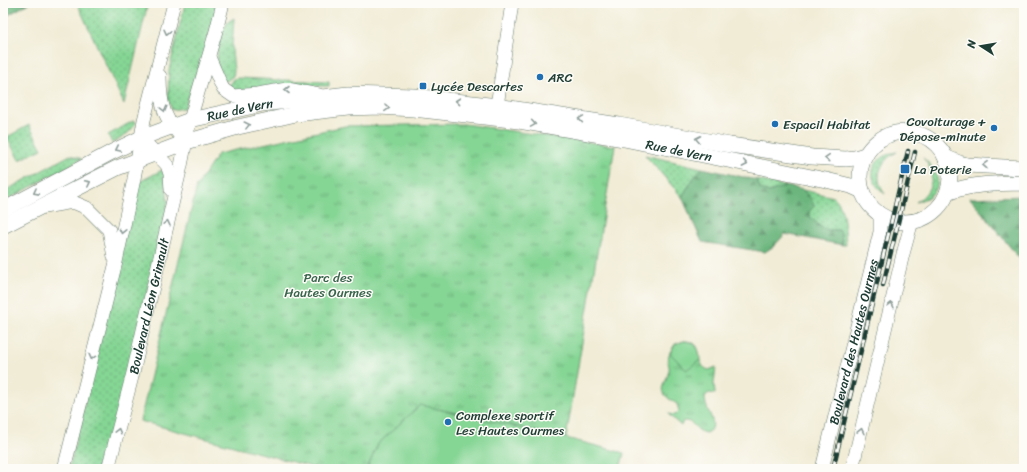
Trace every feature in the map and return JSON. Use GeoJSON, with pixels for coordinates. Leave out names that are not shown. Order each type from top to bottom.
{"type":"FeatureCollection","features":[{"type":"Feature","properties":{"kind":"main road"},"geometry":{"type":"LineString","coordinates":[[64,469],[116,262],[146,112],[174,3]]}},
{"type":"Feature","properties":{"kind":"main road","name":"Boulevard Léon Grimault"},"geometry":{"type":"LineString","coordinates":[[108,469],[133,373],[190,120],[223,3]]}},
{"type":"Feature","properties":{"kind":"main road"},"geometry":{"type":"LineString","coordinates":[[496,112],[512,3]]}},
{"type":"Feature","properties":{"kind":"main road"},"geometry":{"type":"LineString","coordinates":[[209,57],[223,89],[234,96],[287,89],[325,96]]}},
{"type":"Feature","properties":{"kind":"main road"},"geometry":{"type":"LineString","coordinates":[[160,61],[161,97],[164,110],[172,127],[186,142]]}},
{"type":"Feature","properties":{"kind":"main road","name":"Rue de Vern"},"geometry":{"type":"LineString","coordinates":[[3,210],[95,160],[141,138],[190,120],[262,104],[348,94],[414,96],[826,180],[851,186],[862,191]]}},
{"type":"Feature","properties":{"kind":"main road","name":"Rue de Vern"},"geometry":{"type":"LineString","coordinates":[[3,226],[41,208],[116,168],[186,142],[283,116],[341,109],[378,107],[496,112],[619,125],[730,145],[806,156],[846,159],[866,155]]}},
{"type":"Feature","properties":{"kind":"main road"},"geometry":{"type":"LineString","coordinates":[[902,132],[915,133],[930,139],[936,144],[945,157],[949,175],[947,193],[936,209],[929,214],[912,221],[896,221],[880,215],[869,204],[862,191],[860,173],[866,155],[876,142],[883,138],[902,132]]}},
{"type":"Feature","properties":{"kind":"main road"},"geometry":{"type":"LineString","coordinates":[[141,138],[167,166],[170,174],[171,207]]}},
{"type":"Feature","properties":{"kind":"main road"},"geometry":{"type":"LineString","coordinates":[[945,157],[967,165],[1024,168]]}},
{"type":"Feature","properties":{"kind":"main road"},"geometry":{"type":"LineString","coordinates":[[947,193],[967,186],[982,184],[1024,183]]}},
{"type":"Feature","properties":{"kind":"main road"},"geometry":{"type":"LineString","coordinates":[[41,208],[73,202],[87,208],[109,230],[116,262]]}},
{"type":"Feature","properties":{"kind":"main road","name":"Boulevard des Hautes Ourmes"},"geometry":{"type":"LineString","coordinates":[[822,469],[880,232],[880,215]]}},
{"type":"Feature","properties":{"kind":"main road","name":"Boulevard des Hautes Ourmes"},"geometry":{"type":"LineString","coordinates":[[852,469],[912,221]]}},
{"type":"Feature","properties":{"kind":"green space"},"geometry":{"type":"Polygon","coordinates":[[[3,3],[29,3],[3,18],[3,3]]]}},
{"type":"Feature","properties":{"kind":"green space"},"geometry":{"type":"Polygon","coordinates":[[[77,3],[148,3],[124,104],[77,3]]]}},
{"type":"Feature","properties":{"kind":"green space"},"geometry":{"type":"Polygon","coordinates":[[[185,3],[218,3],[204,55],[184,108],[172,110],[168,99],[169,70],[185,3]]]}},
{"type":"Feature","properties":{"kind":"green space"},"geometry":{"type":"Polygon","coordinates":[[[234,18],[232,49],[234,71],[233,76],[224,83],[217,68],[218,43],[221,32],[228,22],[234,18]]]}},
{"type":"Feature","properties":{"kind":"green space"},"geometry":{"type":"Polygon","coordinates":[[[234,79],[329,82],[329,86],[292,86],[238,92],[228,87],[234,79]]]}},
{"type":"Feature","properties":{"kind":"green space"},"geometry":{"type":"Polygon","coordinates":[[[133,121],[136,122],[129,132],[112,143],[108,135],[133,121]]]}},
{"type":"Feature","properties":{"kind":"green space","name":"Parc des Hautes Ourmes"},"geometry":{"type":"Polygon","coordinates":[[[464,124],[615,146],[566,438],[420,405],[378,444],[367,469],[319,469],[140,421],[197,186],[218,154],[345,126],[464,124]]]}},
{"type":"Feature","properties":{"kind":"green space"},"geometry":{"type":"Polygon","coordinates":[[[29,125],[42,149],[19,160],[7,137],[29,125]]]}},
{"type":"Feature","properties":{"kind":"green space"},"geometry":{"type":"Polygon","coordinates":[[[897,152],[886,160],[880,170],[879,182],[885,194],[878,188],[874,181],[873,168],[881,158],[888,154],[897,152]]]}},
{"type":"Feature","properties":{"kind":"green space"},"geometry":{"type":"Polygon","coordinates":[[[70,155],[82,159],[3,202],[3,192],[70,155]]]}},
{"type":"Feature","properties":{"kind":"green space"},"geometry":{"type":"Polygon","coordinates":[[[645,155],[702,168],[682,197],[645,155]]]}},
{"type":"Feature","properties":{"kind":"green space"},"geometry":{"type":"Polygon","coordinates":[[[923,158],[930,164],[937,177],[938,183],[932,194],[925,199],[916,202],[926,193],[931,182],[930,169],[923,158]]]}},
{"type":"Feature","properties":{"kind":"green space"},"geometry":{"type":"Polygon","coordinates":[[[702,168],[757,180],[760,189],[769,192],[786,186],[803,190],[811,199],[814,206],[809,212],[811,218],[821,227],[828,230],[840,230],[843,245],[785,234],[774,246],[765,252],[702,242],[682,197],[702,168]]]}},
{"type":"Feature","properties":{"kind":"green space"},"geometry":{"type":"Polygon","coordinates":[[[162,170],[165,175],[168,203],[147,296],[103,469],[69,469],[137,183],[162,170]]]}},
{"type":"Feature","properties":{"kind":"green space"},"geometry":{"type":"Polygon","coordinates":[[[757,180],[786,186],[769,192],[760,189],[757,180]]]}},
{"type":"Feature","properties":{"kind":"green space"},"geometry":{"type":"Polygon","coordinates":[[[803,190],[834,197],[838,201],[844,219],[846,245],[843,245],[840,230],[828,230],[821,227],[811,218],[809,212],[811,199],[803,190]]]}},
{"type":"Feature","properties":{"kind":"green space"},"geometry":{"type":"Polygon","coordinates":[[[1024,196],[1024,264],[970,198],[1024,196]]]}},
{"type":"Feature","properties":{"kind":"green space"},"geometry":{"type":"Polygon","coordinates":[[[684,341],[691,342],[696,345],[701,363],[704,367],[709,370],[716,367],[714,383],[715,394],[709,393],[705,396],[706,405],[713,425],[712,429],[706,433],[699,431],[693,424],[687,421],[683,421],[681,426],[668,414],[675,415],[679,411],[677,404],[666,396],[663,389],[669,369],[668,357],[673,348],[684,341]]]}},
{"type":"Feature","properties":{"kind":"green space"},"geometry":{"type":"Polygon","coordinates":[[[684,341],[694,344],[700,356],[700,360],[686,370],[670,353],[675,344],[684,341]]]}},
{"type":"Feature","properties":{"kind":"green space","name":"Complexe sportif Les Hautes Ourmes"},"geometry":{"type":"Polygon","coordinates":[[[420,405],[566,438],[624,453],[620,469],[367,469],[378,444],[420,405]]]}},
{"type":"Feature","properties":{"kind":"railway"},"geometry":{"type":"LineString","coordinates":[[833,469],[908,151]]}},
{"type":"Feature","properties":{"kind":"railway"},"geometry":{"type":"LineString","coordinates":[[883,285],[915,152]]}},
{"type":"Feature","properties":{"kind":"place","name":"ARC"},"geometry":{"type":"Point","coordinates":[540,77]}},
{"type":"Feature","properties":{"kind":"place","name":"Lycée Descartes"},"geometry":{"type":"Point","coordinates":[423,86]}},
{"type":"Feature","properties":{"kind":"place","name":"Espacil Habitat"},"geometry":{"type":"Point","coordinates":[775,124]}},
{"type":"Feature","properties":{"kind":"place","name":"Covoiturage + Dépose-minute"},"geometry":{"type":"Point","coordinates":[994,128]}},
{"type":"Feature","properties":{"kind":"place","name":"La Poterie"},"geometry":{"type":"Point","coordinates":[905,169]}},
{"type":"Feature","properties":{"kind":"place","name":"Complexe sportif Les Hautes Ourmes"},"geometry":{"type":"Point","coordinates":[448,422]}}]}
